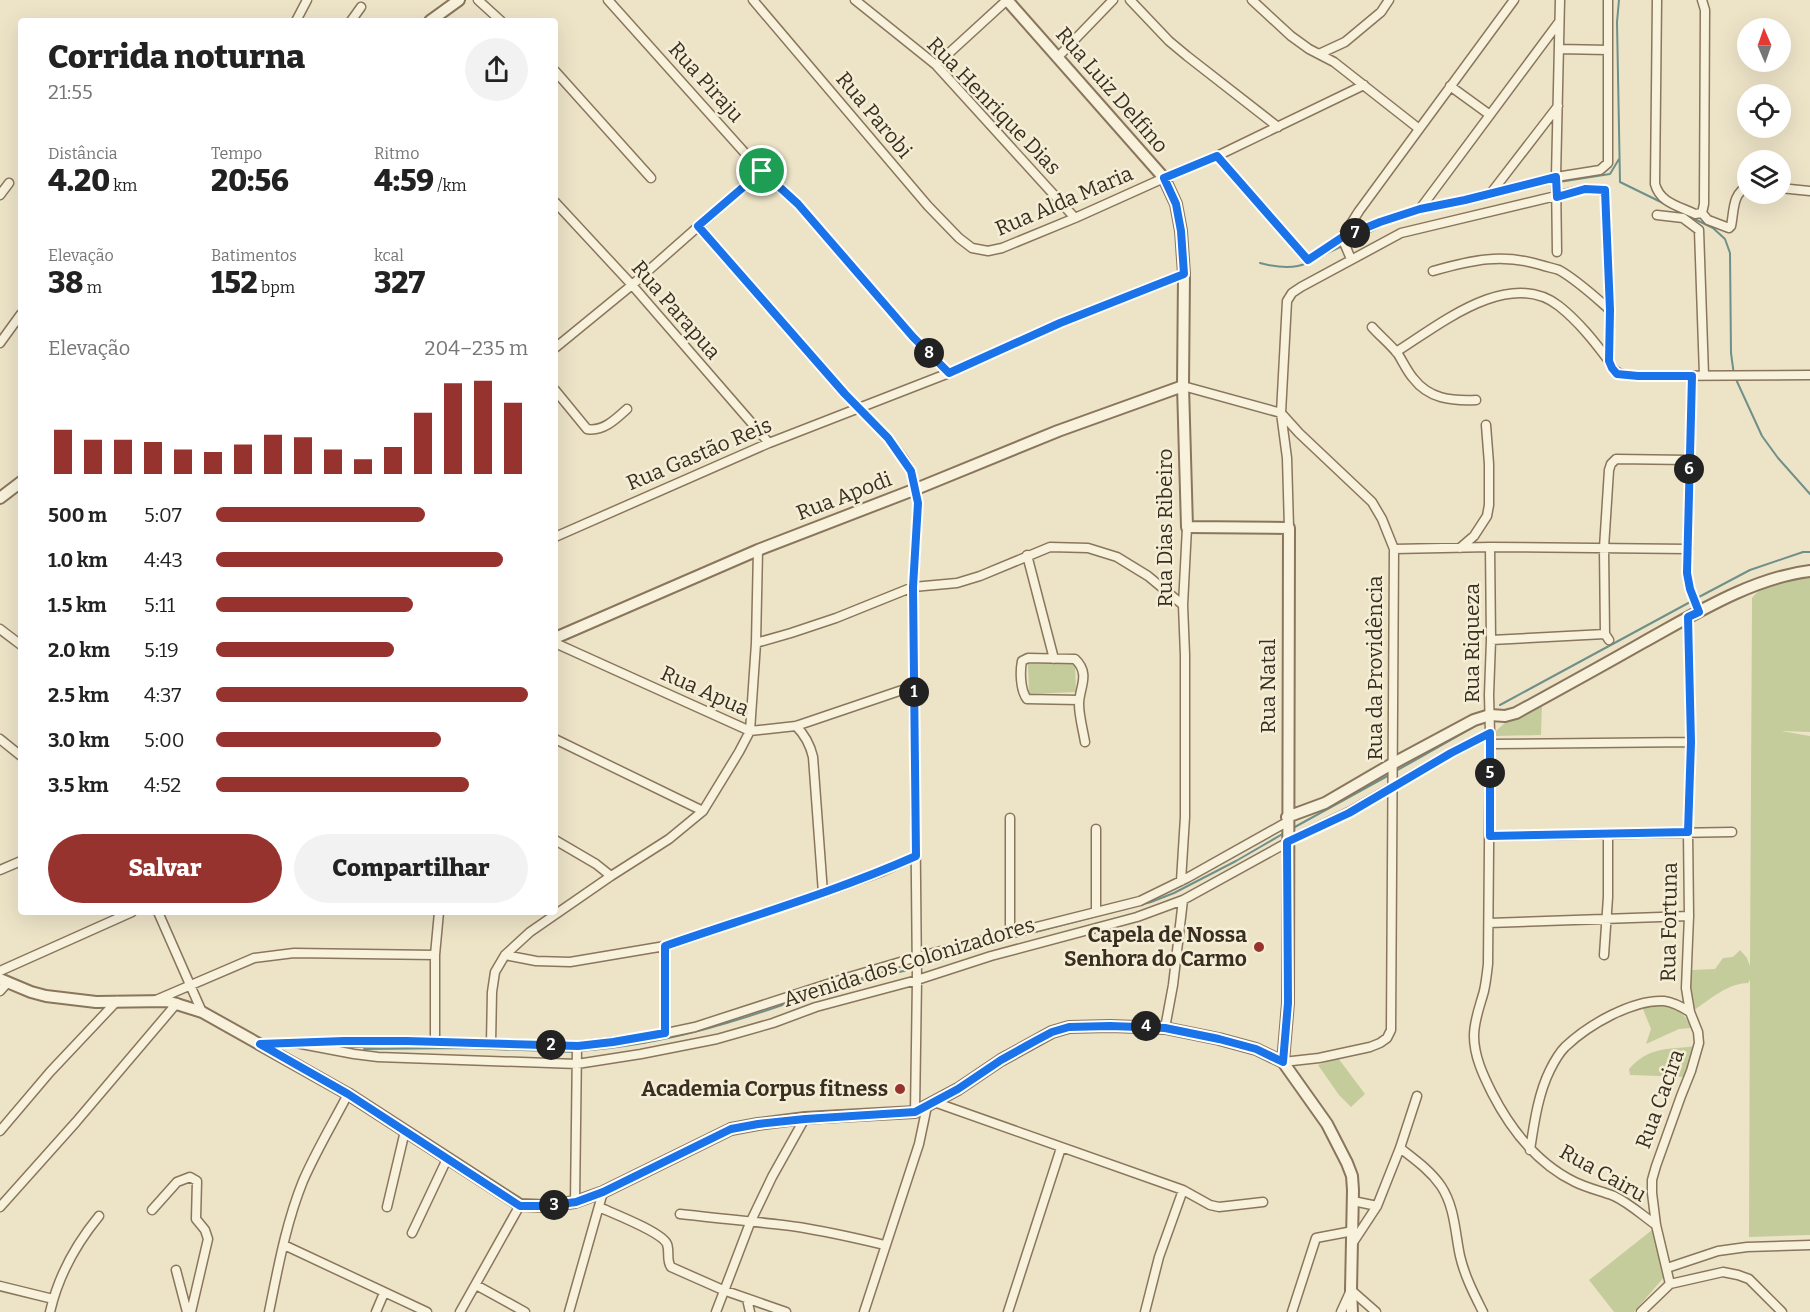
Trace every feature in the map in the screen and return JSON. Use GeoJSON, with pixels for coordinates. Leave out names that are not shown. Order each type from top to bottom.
{"type":"FeatureCollection","features":[{"type":"Feature","properties":{"kind":"street"},"geometry":{"type":"LineString","coordinates":[[298,18],[307,0]]}},
{"type":"Feature","properties":{"kind":"street"},"geometry":{"type":"LineString","coordinates":[[434,18],[459,0]]}},
{"type":"Feature","properties":{"kind":"street"},"geometry":{"type":"LineString","coordinates":[[478,0],[498,18]]}},
{"type":"Feature","properties":{"kind":"street","name":"Rua Piraju"},"geometry":{"type":"LineString","coordinates":[[608,0],[762,171],[798,204],[913,337],[949,373]]}},
{"type":"Feature","properties":{"kind":"street","name":"Rua Parobi"},"geometry":{"type":"LineString","coordinates":[[753,0],[928,206],[972,248]]}},
{"type":"Feature","properties":{"kind":"street","name":"Rua Henrique Dias"},"geometry":{"type":"LineString","coordinates":[[855,0],[936,65],[1075,219]]}},
{"type":"Feature","properties":{"kind":"street"},"geometry":{"type":"LineString","coordinates":[[936,65],[1007,0]]}},
{"type":"Feature","properties":{"kind":"street","name":"Rua Luiz Delfino"},"geometry":{"type":"LineString","coordinates":[[1007,0],[1164,178]]}},
{"type":"Feature","properties":{"kind":"street"},"geometry":{"type":"LineString","coordinates":[[1057,58],[1113,0]]}},
{"type":"Feature","properties":{"kind":"street"},"geometry":{"type":"LineString","coordinates":[[1130,0],[1178,49],[1278,127]]}},
{"type":"Feature","properties":{"kind":"street"},"geometry":{"type":"LineString","coordinates":[[1252,0],[1308,50],[1334,62],[1418,128]]}},
{"type":"Feature","properties":{"kind":"street"},"geometry":{"type":"LineString","coordinates":[[1319,54],[1345,42],[1381,12],[1389,0]]}},
{"type":"Feature","properties":{"kind":"street"},"geometry":{"type":"LineString","coordinates":[[1342,241],[1365,201],[1514,0]]}},
{"type":"Feature","properties":{"kind":"street"},"geometry":{"type":"LineString","coordinates":[[1557,252],[1556,178],[1560,0]]}},
{"type":"Feature","properties":{"kind":"street"},"geometry":{"type":"LineString","coordinates":[[1217,156],[1308,260],[1380,222],[1420,209],[1605,167],[1608,164],[1608,0]]}},
{"type":"Feature","properties":{"kind":"street"},"geometry":{"type":"LineString","coordinates":[[1657,0],[1655,184],[1662,199],[1695,214],[1702,213]]}},
{"type":"Feature","properties":{"kind":"street"},"geometry":{"type":"LineString","coordinates":[[1702,0],[1705,10],[1704,204],[1702,213]]}},
{"type":"Feature","properties":{"kind":"street"},"geometry":{"type":"LineString","coordinates":[[353,18],[361,7]]}},
{"type":"Feature","properties":{"kind":"street"},"geometry":{"type":"LineString","coordinates":[[1420,209],[1560,22]]}},
{"type":"Feature","properties":{"kind":"street"},"geometry":{"type":"LineString","coordinates":[[1559,49],[1608,51]]}},
{"type":"Feature","properties":{"kind":"street"},"geometry":{"type":"LineString","coordinates":[[558,74],[651,178]]}},
{"type":"Feature","properties":{"kind":"street","name":"Rua Alda Maria"},"geometry":{"type":"LineString","coordinates":[[972,248],[988,250],[1002,248],[1075,219],[1217,156],[1365,85]]}},
{"type":"Feature","properties":{"kind":"street"},"geometry":{"type":"LineString","coordinates":[[1450,86],[1490,115]]}},
{"type":"Feature","properties":{"kind":"street"},"geometry":{"type":"LineString","coordinates":[[1491,194],[1559,106]]}},
{"type":"Feature","properties":{"kind":"street"},"geometry":{"type":"LineString","coordinates":[[558,346],[632,285],[762,171]]}},
{"type":"Feature","properties":{"kind":"street","name":"Rua Dias Ribeiro"},"geometry":{"type":"LineString","coordinates":[[1164,178],[1176,204],[1181,231],[1184,274],[1183,386],[1187,527],[1183,604],[1185,817],[1181,881]]}},
{"type":"Feature","properties":{"kind":"street"},"geometry":{"type":"LineString","coordinates":[[0,195],[9,183]]}},
{"type":"Feature","properties":{"kind":"street"},"geometry":{"type":"LineString","coordinates":[[1342,241],[1350,257],[1417,228],[1585,189],[1605,190],[1610,310],[1609,361]]}},
{"type":"Feature","properties":{"kind":"street"},"geometry":{"type":"LineString","coordinates":[[1791,189],[1810,191]]}},
{"type":"Feature","properties":{"kind":"street"},"geometry":{"type":"LineString","coordinates":[[1702,213],[1708,220],[1729,228],[1737,195]]}},
{"type":"Feature","properties":{"kind":"street","name":"Rua Parapua"},"geometry":{"type":"LineString","coordinates":[[558,205],[632,285],[769,443]]}},
{"type":"Feature","properties":{"kind":"street"},"geometry":{"type":"LineString","coordinates":[[1657,215],[1683,218],[1699,230],[1704,375]]}},
{"type":"Feature","properties":{"kind":"street"},"geometry":{"type":"LineString","coordinates":[[698,226],[845,394],[888,438],[911,471],[916,489],[918,503],[913,587],[917,960],[915,1112]]}},
{"type":"Feature","properties":{"kind":"street","name":"Rua Natal"},"geometry":{"type":"LineString","coordinates":[[1283,1062],[1288,1003],[1289,528],[1287,458],[1281,413],[1286,310],[1287,301],[1292,293],[1350,257]]}},
{"type":"Feature","properties":{"kind":"street"},"geometry":{"type":"LineString","coordinates":[[1433,271],[1478,259],[1527,260],[1558,270],[1610,310]]}},
{"type":"Feature","properties":{"kind":"street","name":"Rua Gastão Reis"},"geometry":{"type":"LineString","coordinates":[[558,535],[769,443],[949,373],[1060,323],[1184,274]]}},
{"type":"Feature","properties":{"kind":"street"},"geometry":{"type":"LineString","coordinates":[[1396,352],[1480,302],[1511,293],[1539,295],[1558,305],[1587,332],[1617,374],[1638,376],[1810,375]]}},
{"type":"Feature","properties":{"kind":"street"},"geometry":{"type":"LineString","coordinates":[[0,343],[18,318]]}},
{"type":"Feature","properties":{"kind":"street"},"geometry":{"type":"LineString","coordinates":[[1372,327],[1396,352],[1422,389],[1440,398],[1454,401],[1476,400]]}},
{"type":"Feature","properties":{"kind":"street"},"geometry":{"type":"LineString","coordinates":[[1692,376],[1687,573],[1696,604]]}},
{"type":"Feature","properties":{"kind":"street"},"geometry":{"type":"LineString","coordinates":[[1183,386],[1281,413]]}},
{"type":"Feature","properties":{"kind":"street","name":"Rua Apodi"},"geometry":{"type":"LineString","coordinates":[[558,637],[758,550],[916,489],[1058,430],[1183,386]]}},
{"type":"Feature","properties":{"kind":"street"},"geometry":{"type":"LineString","coordinates":[[558,394],[587,429],[602,428],[627,409]]}},
{"type":"Feature","properties":{"kind":"street","name":"Rua da Providência"},"geometry":{"type":"LineString","coordinates":[[1281,413],[1372,502],[1382,519],[1394,549],[1391,1030],[1387,1038],[1370,1047],[1319,1058],[1283,1062]]}},
{"type":"Feature","properties":{"kind":"street"},"geometry":{"type":"LineString","coordinates":[[1459,548],[1474,536],[1487,516],[1489,464],[1486,425]]}},
{"type":"Feature","properties":{"kind":"street"},"geometry":{"type":"LineString","coordinates":[[1491,640],[1607,637],[1604,548],[1611,464],[1616,459],[1689,460]]}},
{"type":"Feature","properties":{"kind":"street"},"geometry":{"type":"LineString","coordinates":[[0,498],[18,484]]}},
{"type":"Feature","properties":{"kind":"street"},"geometry":{"type":"LineString","coordinates":[[1187,527],[1289,528]]}},
{"type":"Feature","properties":{"kind":"street"},"geometry":{"type":"LineString","coordinates":[[756,643],[836,618],[913,587],[957,583],[1050,547],[1088,548],[1117,557],[1148,576],[1183,604]]}},
{"type":"Feature","properties":{"kind":"street"},"geometry":{"type":"LineString","coordinates":[[1394,549],[1490,547],[1688,549]]}},
{"type":"Feature","properties":{"kind":"street","name":"Rua Riqueza"},"geometry":{"type":"LineString","coordinates":[[1484,990],[1488,964],[1489,923],[1490,547]]}},
{"type":"Feature","properties":{"kind":"street"},"geometry":{"type":"LineString","coordinates":[[558,913],[669,839],[703,812],[722,782],[750,731],[756,643],[758,550]]}},
{"type":"Feature","properties":{"kind":"street"},"geometry":{"type":"LineString","coordinates":[[1028,555],[1054,659]]}},
{"type":"Feature","properties":{"kind":"street","name":"Avenida dos Colonizadores"},"geometry":{"type":"LineString","coordinates":[[260,1044],[344,1041],[435,1042],[577,1048],[714,1022],[846,978],[1140,901],[1181,881],[1287,821],[1325,804],[1474,720],[1490,715],[1505,716],[1516,713],[1619,653],[1688,617],[1696,604],[1762,581],[1810,571]]}},
{"type":"Feature","properties":{"kind":"street","name":"Rua Fortuna"},"geometry":{"type":"LineString","coordinates":[[1688,617],[1691,742],[1686,989],[1690,1012]]}},
{"type":"Feature","properties":{"kind":"street"},"geometry":{"type":"LineString","coordinates":[[0,628],[18,643]]}},
{"type":"Feature","properties":{"kind":"street","name":"Rua Apua"},"geometry":{"type":"LineString","coordinates":[[558,644],[750,731],[796,726],[914,686]]}},
{"type":"Feature","properties":{"kind":"street"},"geometry":{"type":"LineString","coordinates":[[1079,700],[1025,697],[1022,661],[1028,658],[1075,660],[1079,663],[1083,682],[1079,700],[1085,742]]}},
{"type":"Feature","properties":{"kind":"street"},"geometry":{"type":"LineString","coordinates":[[796,726],[810,744],[813,756],[823,893]]}},
{"type":"Feature","properties":{"kind":"street","name":"Avenida dos Colonizadores"},"geometry":{"type":"LineString","coordinates":[[296,1043],[378,1057],[577,1062],[641,1054],[717,1039],[773,1023],[816,1007],[990,956],[1137,917],[1183,900],[1287,840],[1349,813],[1392,785],[1490,733]]}},
{"type":"Feature","properties":{"kind":"street"},"geometry":{"type":"LineString","coordinates":[[0,739],[18,754]]}},
{"type":"Feature","properties":{"kind":"street"},"geometry":{"type":"LineString","coordinates":[[558,740],[703,812]]}},
{"type":"Feature","properties":{"kind":"street"},"geometry":{"type":"LineString","coordinates":[[1490,744],[1691,742]]}},
{"type":"Feature","properties":{"kind":"street"},"geometry":{"type":"LineString","coordinates":[[1010,818],[1010,934]]}},
{"type":"Feature","properties":{"kind":"street"},"geometry":{"type":"LineString","coordinates":[[1096,829],[1096,912]]}},
{"type":"Feature","properties":{"kind":"street"},"geometry":{"type":"LineString","coordinates":[[1490,836],[1732,832]]}},
{"type":"Feature","properties":{"kind":"street"},"geometry":{"type":"LineString","coordinates":[[1604,955],[1607,920],[1608,834]]}},
{"type":"Feature","properties":{"kind":"street"},"geometry":{"type":"LineString","coordinates":[[558,842],[596,864],[611,876]]}},
{"type":"Feature","properties":{"kind":"street"},"geometry":{"type":"LineString","coordinates":[[505,955],[536,961],[570,962],[665,946],[823,893],[916,856]]}},
{"type":"Feature","properties":{"kind":"street"},"geometry":{"type":"LineString","coordinates":[[0,870],[18,862]]}},
{"type":"Feature","properties":{"kind":"street"},"geometry":{"type":"LineString","coordinates":[[1165,1028],[1173,985],[1183,900]]}},
{"type":"Feature","properties":{"kind":"street"},"geometry":{"type":"LineString","coordinates":[[0,970],[125,915]]}},
{"type":"Feature","properties":{"kind":"street"},"geometry":{"type":"LineString","coordinates":[[159,915],[202,1012]]}},
{"type":"Feature","properties":{"kind":"street"},"geometry":{"type":"LineString","coordinates":[[435,1042],[435,955],[440,915]]}},
{"type":"Feature","properties":{"kind":"street"},"geometry":{"type":"LineString","coordinates":[[491,1043],[492,992],[495,972],[505,955],[530,932],[555,915]]}},
{"type":"Feature","properties":{"kind":"street"},"geometry":{"type":"LineString","coordinates":[[1489,923],[1689,916]]}},
{"type":"Feature","properties":{"kind":"street"},"geometry":{"type":"LineString","coordinates":[[665,946],[665,1033]]}},
{"type":"Feature","properties":{"kind":"street"},"geometry":{"type":"LineString","coordinates":[[154,1000],[255,958],[270,955],[294,953],[435,955]]}},
{"type":"Feature","properties":{"kind":"street"},"geometry":{"type":"LineString","coordinates":[[0,991],[4,981],[46,996],[96,1002],[154,1000],[177,1003],[202,1012],[348,1094],[520,1206],[546,1206],[576,1202],[603,1192],[731,1129],[805,1119],[915,1112],[958,1089],[1001,1060],[1052,1032],[1069,1027],[1165,1028],[1237,1044],[1256,1049],[1283,1062],[1327,1124],[1347,1163],[1352,1176],[1353,1201],[1352,1312]]}},
{"type":"Feature","properties":{"kind":"street","name":"Rua Cairu"},"geometry":{"type":"LineString","coordinates":[[1484,990],[1475,1022],[1476,1053],[1482,1073],[1516,1135],[1554,1170],[1617,1198],[1656,1225]]}},
{"type":"Feature","properties":{"kind":"street"},"geometry":{"type":"LineString","coordinates":[[0,1131],[50,1072],[117,1001]]}},
{"type":"Feature","properties":{"kind":"street"},"geometry":{"type":"LineString","coordinates":[[1530,1150],[1542,1094],[1550,1070],[1564,1048],[1594,1025],[1639,1004],[1654,1001],[1667,1002],[1690,1012]]}},
{"type":"Feature","properties":{"kind":"street"},"geometry":{"type":"LineString","coordinates":[[0,1207],[177,1003]]}},
{"type":"Feature","properties":{"kind":"street","name":"Rua Cacira"},"geometry":{"type":"LineString","coordinates":[[1670,1284],[1656,1225],[1652,1180],[1699,1043],[1698,1032],[1690,1012]]}},
{"type":"Feature","properties":{"kind":"street"},"geometry":{"type":"LineString","coordinates":[[471,1059],[472,1045]]}},
{"type":"Feature","properties":{"kind":"street"},"geometry":{"type":"LineString","coordinates":[[576,1202],[577,1048]]}},
{"type":"Feature","properties":{"kind":"street"},"geometry":{"type":"LineString","coordinates":[[269,1312],[289,1223],[304,1180],[348,1094]]}},
{"type":"Feature","properties":{"kind":"street"},"geometry":{"type":"LineString","coordinates":[[1352,1244],[1377,1206],[1417,1096]]}},
{"type":"Feature","properties":{"kind":"street"},"geometry":{"type":"LineString","coordinates":[[931,1104],[1183,1190],[1219,1207],[1263,1202]]}},
{"type":"Feature","properties":{"kind":"street"},"geometry":{"type":"LineString","coordinates":[[864,1312],[931,1104]]}},
{"type":"Feature","properties":{"kind":"street"},"geometry":{"type":"LineString","coordinates":[[716,1312],[750,1223],[772,1177],[805,1119]]}},
{"type":"Feature","properties":{"kind":"street"},"geometry":{"type":"LineString","coordinates":[[387,1207],[405,1131]]}},
{"type":"Feature","properties":{"kind":"street"},"geometry":{"type":"LineString","coordinates":[[1008,1312],[1061,1148]]}},
{"type":"Feature","properties":{"kind":"street"},"geometry":{"type":"LineString","coordinates":[[1400,1148],[1433,1175],[1442,1188],[1453,1214],[1468,1283],[1483,1312]]}},
{"type":"Feature","properties":{"kind":"street"},"geometry":{"type":"LineString","coordinates":[[412,1233],[447,1159]]}},
{"type":"Feature","properties":{"kind":"street"},"geometry":{"type":"LineString","coordinates":[[152,1210],[177,1182],[190,1177],[197,1186],[196,1219],[205,1230],[208,1239],[189,1312]]}},
{"type":"Feature","properties":{"kind":"street"},"geometry":{"type":"LineString","coordinates":[[1145,1312],[1159,1257],[1183,1190]]}},
{"type":"Feature","properties":{"kind":"street"},"geometry":{"type":"LineString","coordinates":[[569,1312],[603,1192]]}},
{"type":"Feature","properties":{"kind":"street"},"geometry":{"type":"LineString","coordinates":[[1353,1201],[1377,1206]]}},
{"type":"Feature","properties":{"kind":"street"},"geometry":{"type":"LineString","coordinates":[[460,1312],[520,1206]]}},
{"type":"Feature","properties":{"kind":"street"},"geometry":{"type":"LineString","coordinates":[[599,1207],[642,1226],[664,1240],[667,1244],[671,1267],[723,1290],[786,1312]]}},
{"type":"Feature","properties":{"kind":"street"},"geometry":{"type":"LineString","coordinates":[[680,1214],[783,1225],[849,1236],[885,1245]]}},
{"type":"Feature","properties":{"kind":"street"},"geometry":{"type":"LineString","coordinates":[[50,1312],[60,1280],[78,1245],[99,1216]]}},
{"type":"Feature","properties":{"kind":"street"},"geometry":{"type":"LineString","coordinates":[[1292,1312],[1316,1238],[1353,1231]]}},
{"type":"Feature","properties":{"kind":"street"},"geometry":{"type":"LineString","coordinates":[[284,1245],[427,1312]]}},
{"type":"Feature","properties":{"kind":"street"},"geometry":{"type":"LineString","coordinates":[[1667,1268],[1718,1251],[1747,1247],[1810,1245]]}},
{"type":"Feature","properties":{"kind":"street"},"geometry":{"type":"LineString","coordinates":[[176,1270],[189,1312]]}},
{"type":"Feature","properties":{"kind":"street"},"geometry":{"type":"LineString","coordinates":[[1641,1312],[1670,1284],[1723,1272],[1749,1279],[1782,1312]]}},
{"type":"Feature","properties":{"kind":"street"},"geometry":{"type":"LineString","coordinates":[[476,1285],[525,1312]]}},
{"type":"Feature","properties":{"kind":"street"},"geometry":{"type":"LineString","coordinates":[[0,1286],[53,1299]]}},
{"type":"Feature","properties":{"kind":"street"},"geometry":{"type":"LineString","coordinates":[[1341,1312],[1351,1290]]}},
{"type":"Feature","properties":{"kind":"street"},"geometry":{"type":"LineString","coordinates":[[1351,1290],[1376,1312]]}},
{"type":"Feature","properties":{"kind":"street"},"geometry":{"type":"LineString","coordinates":[[376,1312],[384,1293]]}},
{"type":"Feature","properties":{"kind":"street"},"geometry":{"type":"LineString","coordinates":[[747,1299],[750,1312]]}},
{"type":"Feature","properties":{"kind":"green space"},"geometry":{"type":"Polygon","coordinates":[[[1810,576],[1810,732],[1781,731],[1810,736],[1810,1235],[1749,1237],[1750,980],[1748,983],[1726,989],[1693,1011],[1690,977],[1692,970],[1715,969],[1723,958],[1733,957],[1740,950],[1750,966],[1752,598],[1771,583],[1810,576]]]}},
{"type":"Feature","properties":{"kind":"green space"},"geometry":{"type":"Polygon","coordinates":[[[1075,662],[1076,692],[1029,694],[1028,664],[1075,662]]]}},
{"type":"Feature","properties":{"kind":"green space"},"geometry":{"type":"Polygon","coordinates":[[[1542,704],[1541,735],[1496,736],[1496,731],[1508,720],[1542,704]]]}},
{"type":"Feature","properties":{"kind":"green space"},"geometry":{"type":"Polygon","coordinates":[[[1667,1003],[1682,1013],[1691,1028],[1679,1029],[1646,1044],[1651,1029],[1643,1009],[1649,1004],[1667,1003]]]}},
{"type":"Feature","properties":{"kind":"green space"},"geometry":{"type":"Polygon","coordinates":[[[1695,1046],[1687,1077],[1630,1075],[1629,1069],[1644,1056],[1659,1050],[1695,1046]]]}},
{"type":"Feature","properties":{"kind":"green space"},"geometry":{"type":"Polygon","coordinates":[[[1338,1058],[1365,1094],[1351,1107],[1339,1095],[1318,1065],[1338,1058]]]}},
{"type":"Feature","properties":{"kind":"green space"},"geometry":{"type":"Polygon","coordinates":[[[1652,1230],[1665,1276],[1634,1312],[1614,1312],[1589,1280],[1652,1230]]]}},
{"type":"Feature","properties":{"kind":"waterway"},"geometry":{"type":"LineString","coordinates":[[1619,0],[1617,22],[1620,182],[1667,205]]}},
{"type":"Feature","properties":{"kind":"waterway"},"geometry":{"type":"LineString","coordinates":[[1559,182],[1610,174],[1619,159]]}},
{"type":"Feature","properties":{"kind":"waterway"},"geometry":{"type":"LineString","coordinates":[[1532,187],[1553,183]]}},
{"type":"Feature","properties":{"kind":"waterway"},"geometry":{"type":"LineString","coordinates":[[1680,212],[1713,228],[1725,239],[1730,253],[1731,353],[1734,375],[1762,436],[1810,494]]}},
{"type":"Feature","properties":{"kind":"waterway"},"geometry":{"type":"LineString","coordinates":[[1347,243],[1382,226]]}},
{"type":"Feature","properties":{"kind":"waterway"},"geometry":{"type":"LineString","coordinates":[[1317,258],[1342,246]]}},
{"type":"Feature","properties":{"kind":"waterway"},"geometry":{"type":"LineString","coordinates":[[1260,263],[1278,267],[1307,263]]}},
{"type":"Feature","properties":{"kind":"waterway"},"geometry":{"type":"LineString","coordinates":[[1697,598],[1750,570],[1803,552],[1810,552]]}},
{"type":"Feature","properties":{"kind":"waterway"},"geometry":{"type":"LineString","coordinates":[[1500,705],[1692,601]]}},
{"type":"Feature","properties":{"kind":"waterway"},"geometry":{"type":"LineString","coordinates":[[1396,771],[1479,724]]}},
{"type":"Feature","properties":{"kind":"waterway"},"geometry":{"type":"LineString","coordinates":[[1293,828],[1391,774]]}},
{"type":"Feature","properties":{"kind":"waterway"},"geometry":{"type":"LineString","coordinates":[[919,967],[997,942],[1151,902],[1174,893],[1236,861],[1286,832]]}},
{"type":"Feature","properties":{"kind":"waterway"},"geometry":{"type":"LineString","coordinates":[[834,986],[913,969]]}},
{"type":"Feature","properties":{"kind":"waterway"},"geometry":{"type":"LineString","coordinates":[[579,1051],[642,1043],[704,1030],[823,990]]}},
{"type":"Feature","properties":{"kind":"waterway"},"geometry":{"type":"LineString","coordinates":[[364,1049],[464,1048],[574,1052]]}},
{"type":"Feature","properties":{"kind":"place","name":"Capela de Nossa Senhora do Carmo"},"geometry":{"type":"Point","coordinates":[1259,947]}},
{"type":"Feature","properties":{"kind":"place","name":"Academia Corpus fitness"},"geometry":{"type":"Point","coordinates":[900,1089]}},
{"type":"Feature","properties":{"kind":"route"},"geometry":{"type":"LineString","coordinates":[[1217,156],[1308,260],[1341,238],[1420,209],[1556,177],[1557,197],[1585,189],[1605,190],[1610,364],[1617,374],[1629,376],[1692,376],[1687,573],[1690,589],[1699,612],[1688,617],[1691,742],[1688,832],[1490,836],[1490,733],[1470,742],[1349,813],[1287,842],[1288,1003],[1283,1062],[1256,1049],[1165,1028],[1151,1026],[1069,1027],[1037,1040],[1001,1060],[958,1089],[915,1112],[805,1119],[731,1129],[603,1192],[576,1202],[546,1206],[520,1206],[348,1094],[260,1044],[406,1041],[578,1046],[665,1033],[665,946],[823,893],[916,856],[913,587],[918,503],[916,489],[911,471],[888,438],[845,394],[698,226],[762,171],[798,204],[913,337],[949,373],[1060,323],[1184,274],[1181,231],[1176,204],[1164,178],[1217,156]]}}]}
